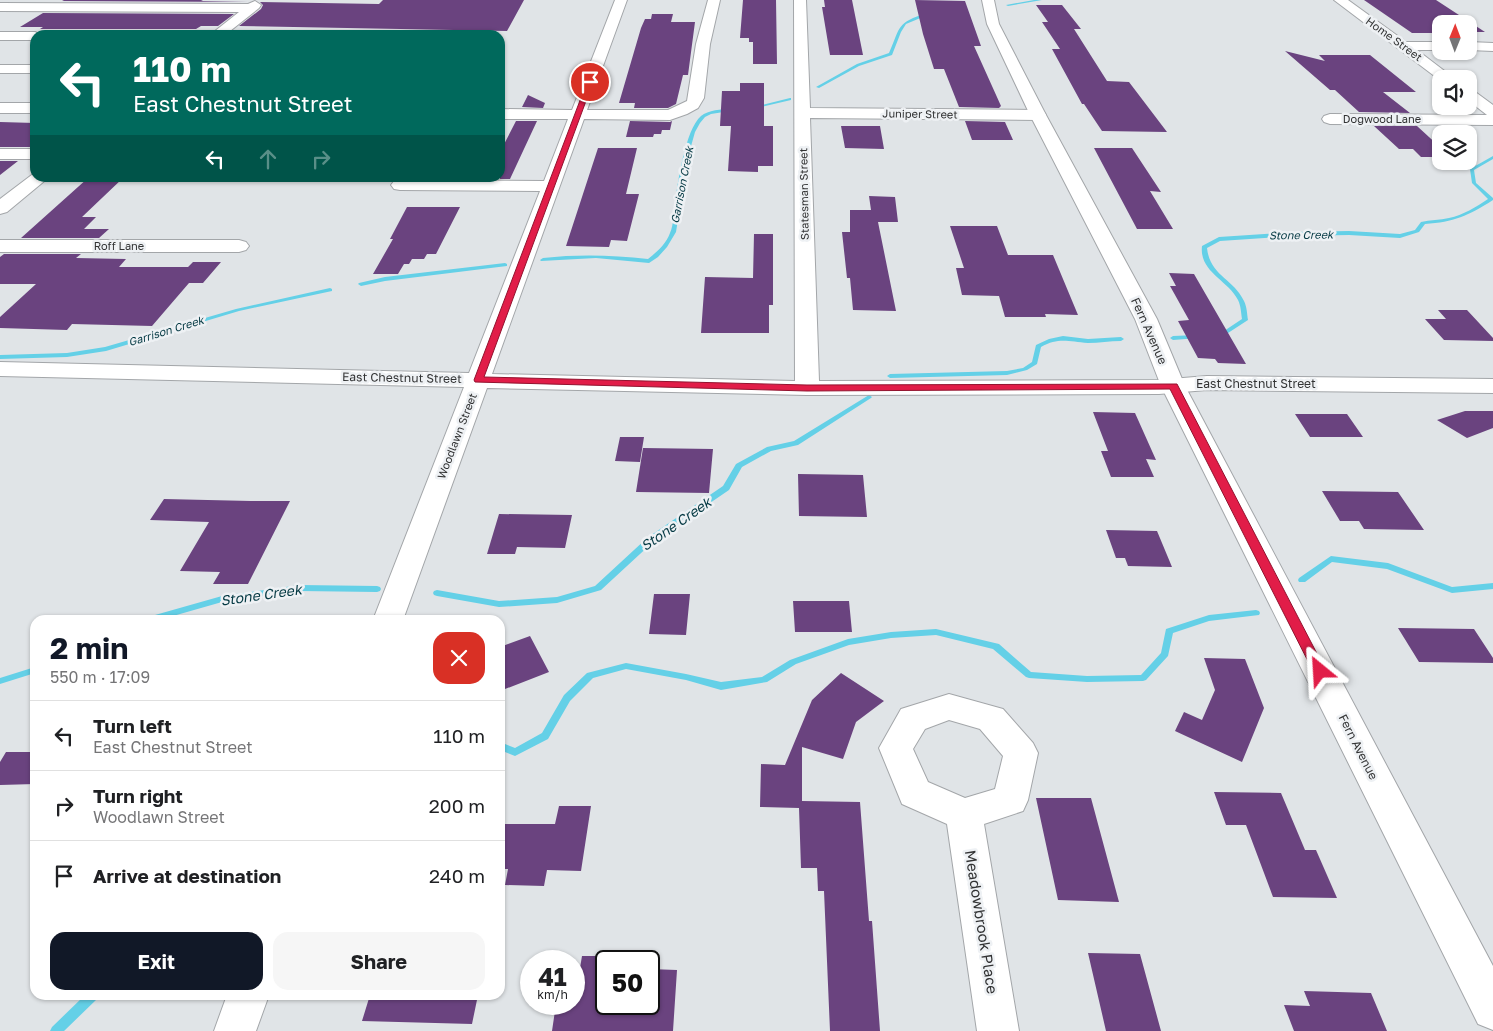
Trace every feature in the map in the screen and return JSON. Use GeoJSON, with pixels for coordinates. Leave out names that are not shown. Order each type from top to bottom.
{"type":"FeatureCollection","features":[{"type":"Feature","properties":{"kind":"street"},"geometry":{"type":"LineString","coordinates":[[223,30],[260,0]]}},
{"type":"Feature","properties":{"kind":"street","name":"Woodlawn Street"},"geometry":{"type":"LineString","coordinates":[[390,615],[621,0]]}},
{"type":"Feature","properties":{"kind":"street"},"geometry":{"type":"LineString","coordinates":[[505,114],[670,115],[695,103],[703,44],[714,0]]}},
{"type":"Feature","properties":{"kind":"street","name":"Statesman Street"},"geometry":{"type":"LineString","coordinates":[[800,0],[807,388]]}},
{"type":"Feature","properties":{"kind":"street","name":"Fern Avenue"},"geometry":{"type":"LineString","coordinates":[[988,0],[992,24],[1146,319],[1174,386],[1493,1009]]}},
{"type":"Feature","properties":{"kind":"street","name":"Home Street"},"geometry":{"type":"LineString","coordinates":[[1340,0],[1436,70]]}},
{"type":"Feature","properties":{"kind":"street"},"geometry":{"type":"LineString","coordinates":[[0,7],[250,8]]}},
{"type":"Feature","properties":{"kind":"street"},"geometry":{"type":"LineString","coordinates":[[0,36],[30,36]]}},
{"type":"Feature","properties":{"kind":"street"},"geometry":{"type":"LineString","coordinates":[[1405,46],[1432,46]]}},
{"type":"Feature","properties":{"kind":"street"},"geometry":{"type":"LineString","coordinates":[[1478,46],[1493,47]]}},
{"type":"Feature","properties":{"kind":"street"},"geometry":{"type":"LineString","coordinates":[[0,69],[30,69]]}},
{"type":"Feature","properties":{"kind":"street"},"geometry":{"type":"LineString","coordinates":[[1477,100],[1493,112]]}},
{"type":"Feature","properties":{"kind":"street"},"geometry":{"type":"LineString","coordinates":[[0,108],[30,108]]}},
{"type":"Feature","properties":{"kind":"street","name":"Juniper Street"},"geometry":{"type":"LineString","coordinates":[[802,113],[1038,115]]}},
{"type":"Feature","properties":{"kind":"street","name":"Dogwood Lane"},"geometry":{"type":"LineString","coordinates":[[1330,119],[1493,120]]}},
{"type":"Feature","properties":{"kind":"street"},"geometry":{"type":"LineString","coordinates":[[0,154],[30,154]]}},
{"type":"Feature","properties":{"kind":"street"},"geometry":{"type":"LineString","coordinates":[[0,208],[34,182]]}},
{"type":"Feature","properties":{"kind":"street"},"geometry":{"type":"LineString","coordinates":[[400,184],[551,186]]}},
{"type":"Feature","properties":{"kind":"street","name":"Roff Lane"},"geometry":{"type":"LineString","coordinates":[[0,246],[239,246]]}},
{"type":"Feature","properties":{"kind":"street","name":"East Chestnut Street"},"geometry":{"type":"LineString","coordinates":[[0,369],[807,388],[1174,386],[1207,383],[1493,386]]}},
{"type":"Feature","properties":{"kind":"street","name":"Meadowbrook Place"},"geometry":{"type":"LineString","coordinates":[[964,814],[998,1031]]}},
{"type":"Feature","properties":{"kind":"street"},"geometry":{"type":"LineString","coordinates":[[234,1031],[246,1000]]}},
{"type":"Feature","properties":{"kind":"building"},"geometry":{"type":"Polygon","coordinates":[[[203,0],[201,1],[248,2],[62,1],[203,0]]]}},
{"type":"Feature","properties":{"kind":"building"},"geometry":{"type":"Polygon","coordinates":[[[383,0],[524,0],[507,31],[239,26],[261,9],[263,5],[260,2],[379,4],[383,0]]]}},
{"type":"Feature","properties":{"kind":"building"},"geometry":{"type":"Polygon","coordinates":[[[743,0],[776,0],[777,64],[753,64],[753,42],[749,42],[749,38],[740,38],[743,0]]]}},
{"type":"Feature","properties":{"kind":"building"},"geometry":{"type":"Polygon","coordinates":[[[824,0],[852,0],[863,55],[830,55],[822,7],[825,7],[824,0]]]}},
{"type":"Feature","properties":{"kind":"building"},"geometry":{"type":"Polygon","coordinates":[[[915,0],[965,1],[981,46],[974,46],[1001,106],[999,108],[959,107],[944,69],[934,69],[915,0]]]}},
{"type":"Feature","properties":{"kind":"building"},"geometry":{"type":"Polygon","coordinates":[[[1364,0],[1436,0],[1459,15],[1432,15],[1432,33],[1412,33],[1364,0]]]}},
{"type":"Feature","properties":{"kind":"building"},"geometry":{"type":"Polygon","coordinates":[[[1036,5],[1062,5],[1081,29],[1074,29],[1107,81],[1129,82],[1167,132],[1102,131],[1084,104],[1082,104],[1052,49],[1060,49],[1042,22],[1048,22],[1036,5]]]}},
{"type":"Feature","properties":{"kind":"building"},"geometry":{"type":"Polygon","coordinates":[[[43,13],[234,14],[218,26],[201,26],[196,29],[40,29],[43,27],[20,27],[43,13]]]}},
{"type":"Feature","properties":{"kind":"building"},"geometry":{"type":"Polygon","coordinates":[[[652,14],[673,14],[671,22],[695,22],[688,75],[683,75],[676,104],[668,108],[634,108],[635,103],[619,103],[641,28],[645,19],[651,19],[652,14]]]}},
{"type":"Feature","properties":{"kind":"building"},"geometry":{"type":"Polygon","coordinates":[[[1478,27],[1485,32],[1478,32],[1478,27]]]}},
{"type":"Feature","properties":{"kind":"building"},"geometry":{"type":"Polygon","coordinates":[[[1285,51],[1325,61],[1319,55],[1370,55],[1416,92],[1383,92],[1410,113],[1359,112],[1335,90],[1330,90],[1285,51]]]}},
{"type":"Feature","properties":{"kind":"building"},"geometry":{"type":"Polygon","coordinates":[[[740,83],[764,83],[764,126],[773,126],[773,166],[758,166],[758,172],[728,171],[731,126],[720,126],[722,91],[740,91],[740,83]]]}},
{"type":"Feature","properties":{"kind":"building"},"geometry":{"type":"Polygon","coordinates":[[[528,95],[545,103],[543,108],[522,107],[528,95]]]}},
{"type":"Feature","properties":{"kind":"building"},"geometry":{"type":"Polygon","coordinates":[[[516,121],[537,121],[510,179],[505,179],[505,142],[516,121]]]}},
{"type":"Feature","properties":{"kind":"building"},"geometry":{"type":"Polygon","coordinates":[[[630,121],[672,121],[670,130],[662,130],[661,134],[654,134],[653,137],[626,137],[630,121]]]}},
{"type":"Feature","properties":{"kind":"building"},"geometry":{"type":"Polygon","coordinates":[[[965,121],[1005,122],[1013,140],[972,140],[965,121]]]}},
{"type":"Feature","properties":{"kind":"building"},"geometry":{"type":"Polygon","coordinates":[[[0,122],[30,123],[30,147],[0,147],[0,122]]]}},
{"type":"Feature","properties":{"kind":"building"},"geometry":{"type":"Polygon","coordinates":[[[841,126],[880,126],[884,149],[845,148],[841,126]]]}},
{"type":"Feature","properties":{"kind":"building"},"geometry":{"type":"Polygon","coordinates":[[[1374,126],[1417,126],[1432,140],[1432,157],[1421,157],[1413,149],[1399,149],[1374,126]]]}},
{"type":"Feature","properties":{"kind":"building"},"geometry":{"type":"Polygon","coordinates":[[[598,148],[637,148],[626,194],[639,194],[627,241],[611,240],[609,247],[566,246],[598,148]]]}},
{"type":"Feature","properties":{"kind":"building"},"geometry":{"type":"Polygon","coordinates":[[[1094,148],[1132,148],[1161,192],[1150,191],[1173,229],[1137,229],[1094,148]]]}},
{"type":"Feature","properties":{"kind":"building"},"geometry":{"type":"Polygon","coordinates":[[[0,161],[18,161],[0,175],[0,161]]]}},
{"type":"Feature","properties":{"kind":"building"},"geometry":{"type":"Polygon","coordinates":[[[84,182],[119,182],[82,217],[96,217],[84,229],[109,229],[99,238],[21,238],[84,182]]]}},
{"type":"Feature","properties":{"kind":"building"},"geometry":{"type":"Polygon","coordinates":[[[869,196],[895,197],[898,222],[878,222],[896,311],[853,310],[842,232],[850,232],[850,210],[871,210],[869,196]]]}},
{"type":"Feature","properties":{"kind":"building"},"geometry":{"type":"Polygon","coordinates":[[[407,207],[460,207],[436,254],[427,254],[424,259],[412,259],[409,264],[404,264],[398,274],[373,274],[393,239],[390,239],[407,207]]]}},
{"type":"Feature","properties":{"kind":"building"},"geometry":{"type":"Polygon","coordinates":[[[950,226],[997,226],[1008,255],[1053,255],[1078,315],[1045,314],[1046,317],[1005,317],[999,296],[962,295],[956,268],[964,268],[950,226]]]}},
{"type":"Feature","properties":{"kind":"building"},"geometry":{"type":"Polygon","coordinates":[[[754,234],[773,234],[773,305],[769,305],[769,333],[701,333],[705,277],[753,278],[754,234]]]}},
{"type":"Feature","properties":{"kind":"building"},"geometry":{"type":"Polygon","coordinates":[[[4,254],[81,254],[76,258],[126,259],[119,267],[188,267],[193,262],[221,262],[203,283],[189,283],[152,326],[72,324],[67,330],[0,328],[0,317],[36,284],[0,284],[0,257],[4,254]]]}},
{"type":"Feature","properties":{"kind":"building"},"geometry":{"type":"Polygon","coordinates":[[[1169,273],[1194,274],[1246,364],[1218,363],[1215,359],[1198,358],[1178,321],[1189,320],[1170,286],[1176,286],[1169,273]]]}},
{"type":"Feature","properties":{"kind":"building"},"geometry":{"type":"Polygon","coordinates":[[[1438,310],[1467,310],[1493,338],[1493,341],[1444,340],[1425,319],[1446,319],[1438,310]]]}},
{"type":"Feature","properties":{"kind":"building"},"geometry":{"type":"Polygon","coordinates":[[[1465,411],[1493,411],[1493,428],[1467,438],[1437,420],[1465,411]]]}},
{"type":"Feature","properties":{"kind":"building"},"geometry":{"type":"Polygon","coordinates":[[[1093,412],[1135,413],[1156,460],[1146,459],[1154,477],[1111,477],[1101,451],[1108,451],[1093,412]]]}},
{"type":"Feature","properties":{"kind":"building"},"geometry":{"type":"Polygon","coordinates":[[[1295,414],[1347,414],[1363,437],[1310,437],[1295,414]]]}},
{"type":"Feature","properties":{"kind":"building"},"geometry":{"type":"Polygon","coordinates":[[[620,437],[644,437],[640,462],[615,461],[620,437]]]}},
{"type":"Feature","properties":{"kind":"building"},"geometry":{"type":"Polygon","coordinates":[[[643,448],[713,449],[709,493],[636,492],[643,448]]]}},
{"type":"Feature","properties":{"kind":"building"},"geometry":{"type":"Polygon","coordinates":[[[798,474],[863,475],[867,517],[799,516],[798,474]]]}},
{"type":"Feature","properties":{"kind":"building"},"geometry":{"type":"Polygon","coordinates":[[[1322,491],[1398,492],[1424,530],[1364,529],[1359,521],[1340,521],[1322,491]]]}},
{"type":"Feature","properties":{"kind":"building"},"geometry":{"type":"Polygon","coordinates":[[[164,499],[290,501],[248,584],[213,584],[220,572],[180,571],[209,522],[150,520],[164,499]]]}},
{"type":"Feature","properties":{"kind":"building"},"geometry":{"type":"Polygon","coordinates":[[[499,514],[572,515],[565,548],[517,547],[515,554],[487,554],[499,514]]]}},
{"type":"Feature","properties":{"kind":"building"},"geometry":{"type":"Polygon","coordinates":[[[1106,530],[1157,531],[1172,567],[1128,566],[1125,558],[1116,558],[1106,530]]]}},
{"type":"Feature","properties":{"kind":"building"},"geometry":{"type":"Polygon","coordinates":[[[654,594],[690,594],[686,635],[649,634],[654,594]]]}},
{"type":"Feature","properties":{"kind":"building"},"geometry":{"type":"Polygon","coordinates":[[[793,601],[849,601],[852,632],[795,632],[793,601]]]}},
{"type":"Feature","properties":{"kind":"building"},"geometry":{"type":"Polygon","coordinates":[[[1398,628],[1474,629],[1493,658],[1493,663],[1419,662],[1398,628]]]}},
{"type":"Feature","properties":{"kind":"building"},"geometry":{"type":"Polygon","coordinates":[[[530,636],[549,672],[505,689],[505,645],[530,636]]]}},
{"type":"Feature","properties":{"kind":"building"},"geometry":{"type":"Polygon","coordinates":[[[1204,658],[1245,659],[1264,708],[1242,762],[1175,731],[1184,712],[1202,720],[1215,690],[1204,658]]]}},
{"type":"Feature","properties":{"kind":"building"},"geometry":{"type":"Polygon","coordinates":[[[841,673],[884,701],[856,722],[843,759],[802,747],[802,801],[860,802],[869,921],[872,921],[880,1031],[830,1031],[824,891],[818,891],[817,868],[801,868],[799,808],[760,807],[761,764],[785,765],[812,700],[841,673]]]}},
{"type":"Feature","properties":{"kind":"building"},"geometry":{"type":"Polygon","coordinates":[[[6,752],[30,752],[30,784],[0,785],[0,762],[6,752]]]}},
{"type":"Feature","properties":{"kind":"building"},"geometry":{"type":"Polygon","coordinates":[[[1214,792],[1281,793],[1305,850],[1316,850],[1337,898],[1273,897],[1246,825],[1226,825],[1214,792]]]}},
{"type":"Feature","properties":{"kind":"building"},"geometry":{"type":"Polygon","coordinates":[[[1036,798],[1091,798],[1119,902],[1058,900],[1036,798]]]}},
{"type":"Feature","properties":{"kind":"building"},"geometry":{"type":"Polygon","coordinates":[[[559,806],[591,806],[581,871],[547,870],[544,886],[505,885],[508,869],[505,869],[505,824],[555,824],[559,806]]]}},
{"type":"Feature","properties":{"kind":"building"},"geometry":{"type":"Polygon","coordinates":[[[1088,953],[1140,954],[1161,1031],[1106,1031],[1088,953]]]}},
{"type":"Feature","properties":{"kind":"building"},"geometry":{"type":"Polygon","coordinates":[[[585,956],[595,956],[595,1015],[660,1015],[660,969],[677,970],[673,1031],[552,1031],[554,1015],[585,1015],[585,956]]]}},
{"type":"Feature","properties":{"kind":"building"},"geometry":{"type":"Polygon","coordinates":[[[1304,991],[1371,993],[1387,1031],[1294,1031],[1284,1005],[1310,1006],[1304,991]]]}},
{"type":"Feature","properties":{"kind":"building"},"geometry":{"type":"Polygon","coordinates":[[[368,1000],[477,1000],[472,1024],[362,1021],[368,1000]]]}},
{"type":"Feature","properties":{"kind":"waterway","name":"Garrison Creek"},"geometry":{"type":"LineString","coordinates":[[1008,5],[1040,0]]}},
{"type":"Feature","properties":{"kind":"waterway","name":"Garrison Creek"},"geometry":{"type":"LineString","coordinates":[[818,87],[858,65],[891,54],[901,27],[917,17],[928,14]]}},
{"type":"Feature","properties":{"kind":"waterway","name":"Garrison Creek"},"geometry":{"type":"LineString","coordinates":[[756,107],[790,99]]}},
{"type":"Feature","properties":{"kind":"waterway","name":"Garrison Creek"},"geometry":{"type":"LineString","coordinates":[[543,260],[596,257],[649,261],[659,253],[673,232],[680,184],[693,132],[703,116],[716,111],[729,110]]}},
{"type":"Feature","properties":{"kind":"waterway","name":"Stone Creek"},"geometry":{"type":"LineString","coordinates":[[1218,334],[1226,332],[1245,320],[1244,310],[1241,300],[1236,293],[1208,264],[1204,247],[1219,239],[1349,233],[1400,236],[1417,231],[1423,223],[1459,217],[1491,199],[1474,183],[1472,169],[1493,157]]}},
{"type":"Feature","properties":{"kind":"waterway","name":"Garrison Creek"},"geometry":{"type":"LineString","coordinates":[[361,284],[385,279],[505,265]]}},
{"type":"Feature","properties":{"kind":"waterway","name":"Garrison Creek"},"geometry":{"type":"LineString","coordinates":[[0,357],[67,355],[106,349],[238,310],[330,290]]}},
{"type":"Feature","properties":{"kind":"waterway","name":"Stone Creek"},"geometry":{"type":"LineString","coordinates":[[1173,338],[1197,337]]}},
{"type":"Feature","properties":{"kind":"waterway","name":"Stone Creek"},"geometry":{"type":"LineString","coordinates":[[890,376],[1007,373],[1025,369],[1035,363],[1038,346],[1051,340],[1063,338],[1088,341],[1121,339]]}},
{"type":"Feature","properties":{"kind":"waterway","name":"Stone Creek"},"geometry":{"type":"LineString","coordinates":[[437,593],[499,604],[557,600],[598,588],[650,540],[726,488],[739,466],[769,449],[796,443],[869,397]]}},
{"type":"Feature","properties":{"kind":"waterway"},"geometry":{"type":"LineString","coordinates":[[1302,580],[1331,559],[1388,566],[1452,590],[1493,586]]}},
{"type":"Feature","properties":{"kind":"waterway","name":"Stone Creek"},"geometry":{"type":"LineString","coordinates":[[166,615],[222,599],[300,588],[377,589]]}},
{"type":"Feature","properties":{"kind":"waterway"},"geometry":{"type":"LineString","coordinates":[[505,748],[515,752],[545,736],[567,698],[590,675],[626,666],[686,677],[721,686],[764,680],[793,662],[848,642],[891,635],[936,632],[996,646],[1029,675],[1087,679],[1143,678],[1165,654],[1169,631],[1209,618],[1256,613]]}},
{"type":"Feature","properties":{"kind":"waterway","name":"Stone Creek"},"geometry":{"type":"LineString","coordinates":[[0,681],[30,672]]}},
{"type":"Feature","properties":{"kind":"waterway"},"geometry":{"type":"LineString","coordinates":[[56,1031],[88,1000]]}},
{"type":"Feature","properties":{"kind":"route"},"geometry":{"type":"LineString","coordinates":[[590,82],[478,380],[807,388],[1174,386],[1320,671]]}}]}
